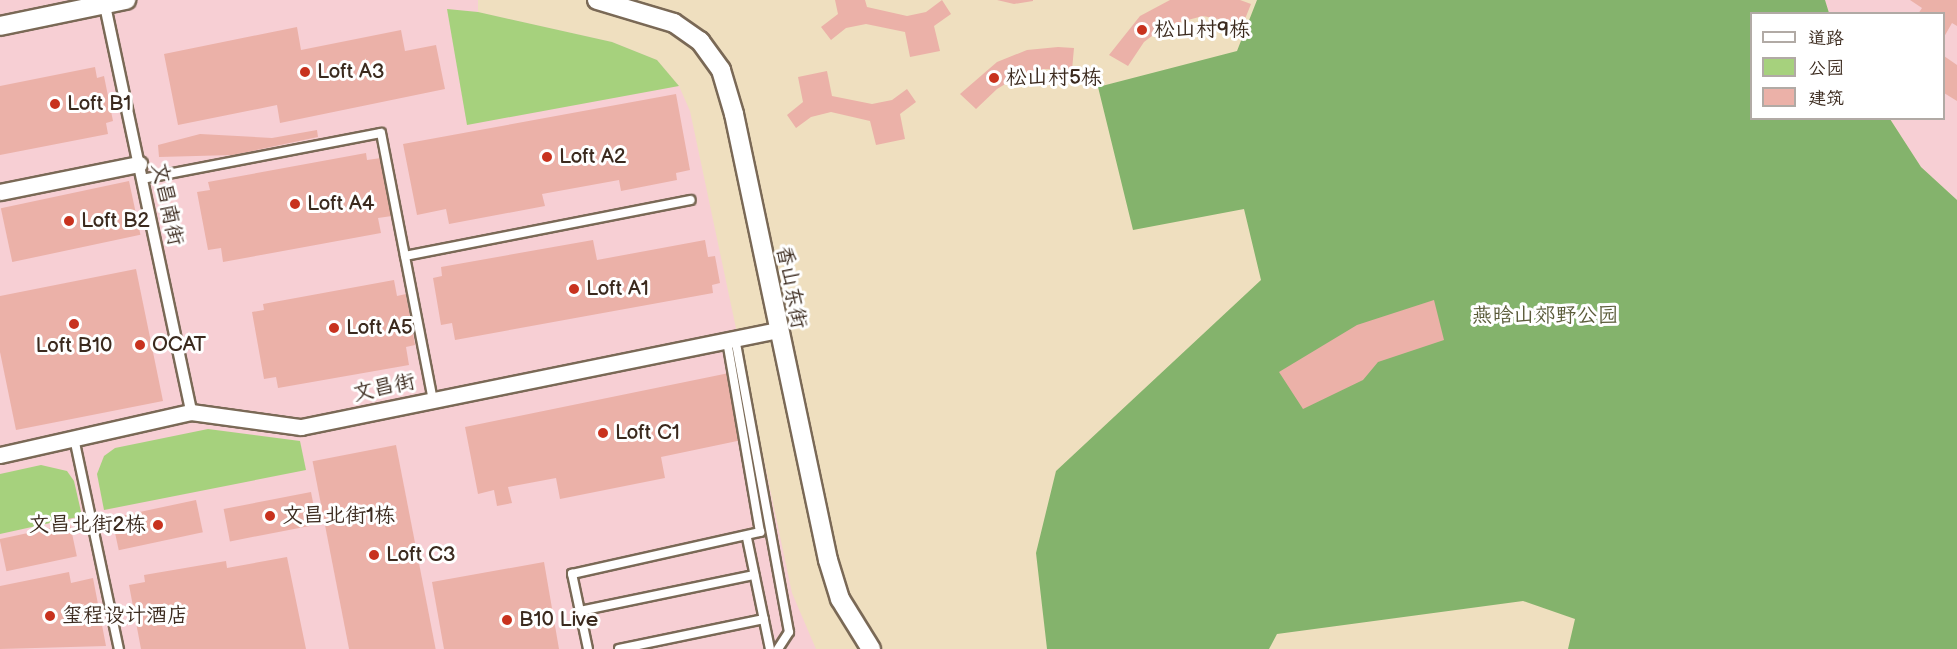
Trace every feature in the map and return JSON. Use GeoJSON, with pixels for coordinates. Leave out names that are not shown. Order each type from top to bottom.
{"type":"FeatureCollection","features":[{"type":"Feature","properties":{"kind":"street"},"geometry":{"type":"LineString","coordinates":[[0,26],[104,2],[126,0]]}},
{"type":"Feature","properties":{"kind":"street","name":"香山东街"},"geometry":{"type":"LineString","coordinates":[[597,0],[674,23],[700,40],[721,70],[734,114],[777,330],[828,560],[840,599],[871,649]]}},
{"type":"Feature","properties":{"kind":"street","name":"文昌南街"},"geometry":{"type":"LineString","coordinates":[[104,2],[191,412]]}},
{"type":"Feature","properties":{"kind":"street"},"geometry":{"type":"LineString","coordinates":[[0,192],[140,172]]}},
{"type":"Feature","properties":{"kind":"street","name":"文昌街"},"geometry":{"type":"LineString","coordinates":[[0,455],[191,412],[301,427],[777,330]]}},
{"type":"Feature","properties":{"kind":"lane"},"geometry":{"type":"LineString","coordinates":[[140,172],[381,133],[433,400]]}},
{"type":"Feature","properties":{"kind":"lane"},"geometry":{"type":"LineString","coordinates":[[405,256],[692,200]]}},
{"type":"Feature","properties":{"kind":"lane"},"geometry":{"type":"LineString","coordinates":[[588,649],[572,574],[747,538],[760,532],[731,339]]}},
{"type":"Feature","properties":{"kind":"lane"},"geometry":{"type":"LineString","coordinates":[[731,339],[789,632],[778,649]]}},
{"type":"Feature","properties":{"kind":"lane"},"geometry":{"type":"LineString","coordinates":[[74,438],[119,649]]}},
{"type":"Feature","properties":{"kind":"lane"},"geometry":{"type":"LineString","coordinates":[[747,538],[770,649]]}},
{"type":"Feature","properties":{"kind":"lane"},"geometry":{"type":"LineString","coordinates":[[580,611],[754,575]]}},
{"type":"Feature","properties":{"kind":"lane"},"geometry":{"type":"LineString","coordinates":[[619,649],[764,619]]}},
{"type":"Feature","properties":{"kind":"shaded area"},"geometry":{"type":"Polygon","coordinates":[[[0,0],[478,0],[478,12],[612,42],[657,60],[679,86],[690,111],[792,593],[816,649],[0,649],[0,0]]]}},
{"type":"Feature","properties":{"kind":"shaded area"},"geometry":{"type":"Polygon","coordinates":[[[1825,0],[1957,0],[1957,200],[1921,167],[1891,120],[1945,120],[1945,12],[1829,12],[1825,0]]]}},
{"type":"Feature","properties":{"kind":"green space","name":"燕晗山郊野公园"},"geometry":{"type":"Polygon","coordinates":[[[1257,0],[1825,0],[1829,12],[1750,12],[1750,120],[1891,120],[1921,167],[1957,200],[1957,649],[1568,649],[1575,619],[1523,601],[1277,634],[1269,649],[1047,649],[1036,553],[1056,471],[1261,280],[1244,209],[1133,230],[1098,87],[1237,51],[1257,0]]]}},
{"type":"Feature","properties":{"kind":"green space"},"geometry":{"type":"Polygon","coordinates":[[[447,9],[478,12],[612,42],[657,60],[679,86],[467,125],[447,9]]]}},
{"type":"Feature","properties":{"kind":"green space"},"geometry":{"type":"Polygon","coordinates":[[[208,429],[300,441],[306,470],[104,510],[97,474],[104,456],[115,448],[208,429]]]}},
{"type":"Feature","properties":{"kind":"green space"},"geometry":{"type":"Polygon","coordinates":[[[41,465],[67,471],[74,481],[82,516],[0,534],[0,474],[41,465]]]}},
{"type":"Feature","properties":{"kind":"building"},"geometry":{"type":"Polygon","coordinates":[[[835,0],[865,0],[867,7],[907,16],[926,12],[942,0],[951,14],[934,26],[940,51],[910,57],[905,32],[866,24],[846,28],[831,40],[821,27],[838,14],[835,0]]]}},
{"type":"Feature","properties":{"kind":"building"},"geometry":{"type":"Polygon","coordinates":[[[997,0],[1033,0],[1033,1],[1014,4],[997,0]]]}},
{"type":"Feature","properties":{"kind":"building","name":"松山村9栋"},"geometry":{"type":"Polygon","coordinates":[[[1170,0],[1240,0],[1251,4],[1243,24],[1203,16],[1165,26],[1144,42],[1128,66],[1109,55],[1140,16],[1170,0]]]}},
{"type":"Feature","properties":{"kind":"building"},"geometry":{"type":"Polygon","coordinates":[[[1910,0],[1957,0],[1957,26],[1952,23],[1945,35],[1945,12],[1919,12],[1922,8],[1910,0]]]}},
{"type":"Feature","properties":{"kind":"building","name":"Loft A3"},"geometry":{"type":"Polygon","coordinates":[[[297,27],[301,50],[401,30],[405,51],[436,45],[445,89],[280,123],[277,105],[178,125],[164,54],[297,27]]]}},
{"type":"Feature","properties":{"kind":"building","name":"松山村5栋"},"geometry":{"type":"Polygon","coordinates":[[[1074,48],[1072,70],[1045,69],[1020,75],[997,89],[976,109],[960,94],[997,62],[1027,50],[1074,48]]]}},
{"type":"Feature","properties":{"kind":"building"},"geometry":{"type":"Polygon","coordinates":[[[1945,57],[1957,65],[1957,101],[1945,94],[1945,57]]]}},
{"type":"Feature","properties":{"kind":"building","name":"Loft B1"},"geometry":{"type":"Polygon","coordinates":[[[95,67],[97,78],[104,76],[113,121],[106,123],[108,134],[0,155],[0,86],[95,67]]]}},
{"type":"Feature","properties":{"kind":"building"},"geometry":{"type":"Polygon","coordinates":[[[827,71],[832,96],[872,104],[892,100],[907,89],[916,102],[900,114],[905,139],[876,145],[870,121],[831,112],[811,117],[796,128],[787,115],[803,102],[798,77],[827,71]]]}},
{"type":"Feature","properties":{"kind":"building","name":"Loft A2"},"geometry":{"type":"Polygon","coordinates":[[[676,94],[690,170],[676,173],[677,180],[621,191],[619,180],[542,194],[545,206],[449,224],[446,209],[417,215],[403,144],[676,94]]]}},
{"type":"Feature","properties":{"kind":"building"},"geometry":{"type":"Polygon","coordinates":[[[317,130],[318,137],[233,155],[159,157],[158,145],[200,134],[272,138],[317,130]]]}},
{"type":"Feature","properties":{"kind":"building","name":"Loft A4"},"geometry":{"type":"Polygon","coordinates":[[[366,153],[367,160],[381,158],[392,216],[378,218],[381,233],[223,262],[221,248],[208,250],[197,192],[210,190],[208,182],[366,153]]]}},
{"type":"Feature","properties":{"kind":"building","name":"Loft B2"},"geometry":{"type":"Polygon","coordinates":[[[129,181],[140,235],[12,262],[1,208],[129,181]]]}},
{"type":"Feature","properties":{"kind":"building","name":"Loft A1"},"geometry":{"type":"Polygon","coordinates":[[[593,240],[597,260],[705,240],[708,257],[715,256],[720,283],[712,285],[713,293],[455,340],[452,323],[441,325],[433,278],[442,276],[441,267],[593,240]]]}},
{"type":"Feature","properties":{"kind":"building","name":"Loft B10"},"geometry":{"type":"Polygon","coordinates":[[[136,269],[163,401],[16,430],[0,352],[0,296],[136,269]]]}},
{"type":"Feature","properties":{"kind":"building","name":"Loft A5"},"geometry":{"type":"Polygon","coordinates":[[[394,280],[397,296],[406,294],[415,345],[406,347],[409,365],[278,388],[276,377],[264,379],[252,312],[264,310],[263,304],[394,280]]]}},
{"type":"Feature","properties":{"kind":"building"},"geometry":{"type":"Polygon","coordinates":[[[1434,300],[1444,340],[1378,362],[1363,380],[1303,409],[1279,372],[1357,325],[1434,300]]]}},
{"type":"Feature","properties":{"kind":"building","name":"Loft C1"},"geometry":{"type":"Polygon","coordinates":[[[729,373],[742,440],[661,457],[665,478],[560,499],[556,478],[508,487],[512,503],[497,506],[494,490],[478,494],[465,427],[729,373]]]}},
{"type":"Feature","properties":{"kind":"building","name":"Loft C3"},"geometry":{"type":"Polygon","coordinates":[[[396,445],[436,649],[349,649],[313,461],[396,445]]]}},
{"type":"Feature","properties":{"kind":"building","name":"文昌北街1栋"},"geometry":{"type":"Polygon","coordinates":[[[311,492],[317,524],[230,541],[224,509],[311,492]]]}},
{"type":"Feature","properties":{"kind":"building","name":"文昌北街2栋"},"geometry":{"type":"Polygon","coordinates":[[[196,500],[203,532],[119,550],[112,518],[196,500]]]}},
{"type":"Feature","properties":{"kind":"building"},"geometry":{"type":"Polygon","coordinates":[[[70,524],[77,556],[6,571],[0,539],[70,524]]]}},
{"type":"Feature","properties":{"kind":"building"},"geometry":{"type":"Polygon","coordinates":[[[287,557],[306,649],[141,649],[129,585],[145,582],[144,575],[226,561],[227,568],[287,557]]]}},
{"type":"Feature","properties":{"kind":"building"},"geometry":{"type":"Polygon","coordinates":[[[544,562],[559,649],[444,649],[432,582],[544,562]]]}},
{"type":"Feature","properties":{"kind":"building","name":"玺程设计酒店"},"geometry":{"type":"Polygon","coordinates":[[[69,572],[71,583],[93,578],[106,646],[0,649],[0,586],[69,572]]]}},
{"type":"Feature","properties":{"kind":"place","name":"松山村9栋"},"geometry":{"type":"Point","coordinates":[1142,30]}},
{"type":"Feature","properties":{"kind":"place","name":"Loft A3"},"geometry":{"type":"Point","coordinates":[305,72]}},
{"type":"Feature","properties":{"kind":"place","name":"松山村5栋"},"geometry":{"type":"Point","coordinates":[994,78]}},
{"type":"Feature","properties":{"kind":"place","name":"Loft B1"},"geometry":{"type":"Point","coordinates":[55,104]}},
{"type":"Feature","properties":{"kind":"place","name":"Loft A2"},"geometry":{"type":"Point","coordinates":[547,157]}},
{"type":"Feature","properties":{"kind":"place","name":"Loft A4"},"geometry":{"type":"Point","coordinates":[295,204]}},
{"type":"Feature","properties":{"kind":"place","name":"Loft B2"},"geometry":{"type":"Point","coordinates":[69,221]}},
{"type":"Feature","properties":{"kind":"place","name":"Loft A1"},"geometry":{"type":"Point","coordinates":[574,289]}},
{"type":"Feature","properties":{"kind":"place","name":"Loft B10"},"geometry":{"type":"Point","coordinates":[74,324]}},
{"type":"Feature","properties":{"kind":"place","name":"Loft A5"},"geometry":{"type":"Point","coordinates":[334,328]}},
{"type":"Feature","properties":{"kind":"place","name":"OCAT"},"geometry":{"type":"Point","coordinates":[140,345]}},
{"type":"Feature","properties":{"kind":"place","name":"Loft C1"},"geometry":{"type":"Point","coordinates":[603,433]}},
{"type":"Feature","properties":{"kind":"place","name":"文昌北街1栋"},"geometry":{"type":"Point","coordinates":[270,516]}},
{"type":"Feature","properties":{"kind":"place","name":"文昌北街2栋"},"geometry":{"type":"Point","coordinates":[158,525]}},
{"type":"Feature","properties":{"kind":"place","name":"Loft C3"},"geometry":{"type":"Point","coordinates":[374,555]}},
{"type":"Feature","properties":{"kind":"place","name":"玺程设计酒店"},"geometry":{"type":"Point","coordinates":[50,616]}},
{"type":"Feature","properties":{"kind":"place","name":"B10 Live"},"geometry":{"type":"Point","coordinates":[507,620]}}]}
